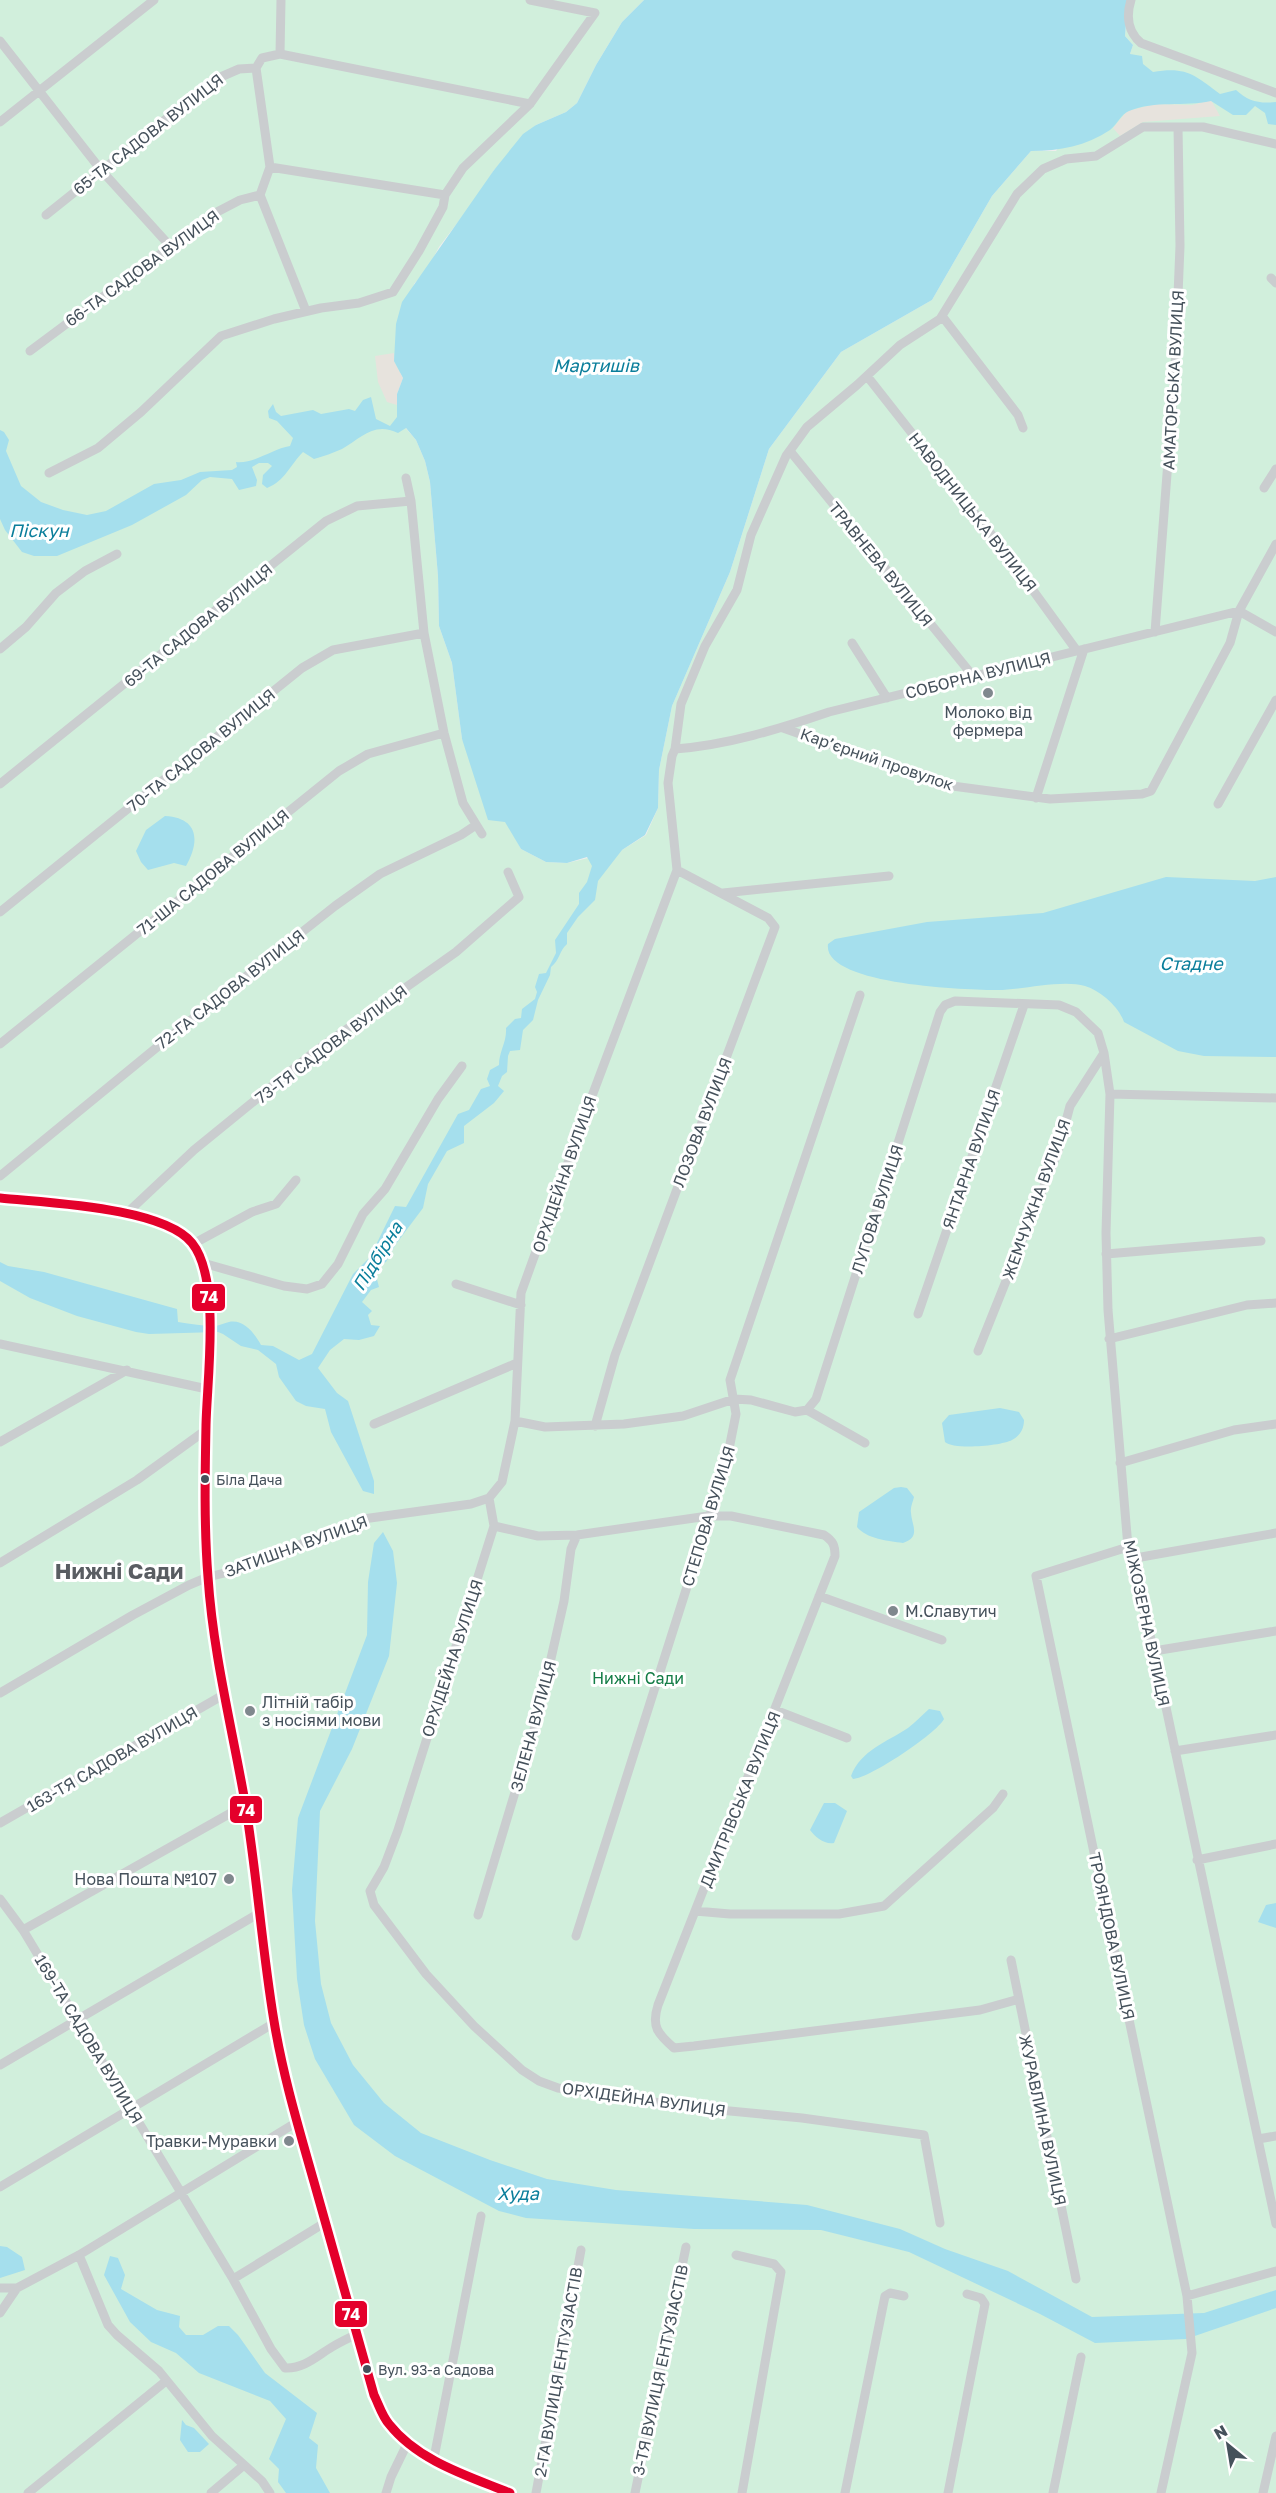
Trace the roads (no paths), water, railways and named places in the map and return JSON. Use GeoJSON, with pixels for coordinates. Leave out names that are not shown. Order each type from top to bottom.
{"type":"FeatureCollection","features":[{"type":"Feature","properties":{"kind":"street"},"geometry":{"type":"LineString","coordinates":[[0,122],[154,0]]}},
{"type":"Feature","properties":{"kind":"street"},"geometry":{"type":"LineString","coordinates":[[281,0],[280,54],[530,104]]}},
{"type":"Feature","properties":{"kind":"street"},"geometry":{"type":"LineString","coordinates":[[49,473],[98,448],[141,412],[221,336],[274,319],[306,311],[359,303],[393,292],[443,207],[445,195],[463,168],[530,104],[595,13],[530,0]]}},
{"type":"Feature","properties":{"kind":"street"},"geometry":{"type":"LineString","coordinates":[[1131,0],[1128,9],[1129,27],[1133,36],[1141,43],[1276,93]]}},
{"type":"Feature","properties":{"kind":"street"},"geometry":{"type":"LineString","coordinates":[[0,41],[101,170],[170,246]]}},
{"type":"Feature","properties":{"kind":"street","name":"65-ТА САДОВА ВУЛИЦЯ"},"geometry":{"type":"LineString","coordinates":[[46,215],[216,79],[239,69],[256,68],[262,58],[280,54]]}},
{"type":"Feature","properties":{"kind":"street"},"geometry":{"type":"LineString","coordinates":[[256,68],[270,167],[260,195],[306,311]]}},
{"type":"Feature","properties":{"kind":"street","name":"ОРХІДЕЙНА ВУЛИЦЯ"},"geometry":{"type":"LineString","coordinates":[[940,2223],[924,2135],[802,2118],[676,2106],[558,2088],[539,2081],[522,2070],[474,2026],[426,1974],[374,1905],[370,1891],[384,1867],[398,1830],[494,1526],[489,1498],[502,1482],[514,1421],[521,1293],[677,870],[668,783],[681,704],[705,646],[737,590],[751,534],[790,451],[807,427],[900,345],[942,316],[1017,194],[1043,169],[1066,159],[1096,156],[1143,127],[1203,127],[1276,144]]}},
{"type":"Feature","properties":{"kind":"street","name":"АМАТОРСЬКА ВУЛИЦЯ"},"geometry":{"type":"LineString","coordinates":[[1155,632],[1175,369],[1180,246],[1178,127]]}},
{"type":"Feature","properties":{"kind":"street"},"geometry":{"type":"LineString","coordinates":[[270,167],[445,195]]}},
{"type":"Feature","properties":{"kind":"street","name":"66-ТА САДОВА ВУЛИЦЯ"},"geometry":{"type":"LineString","coordinates":[[30,351],[217,212],[240,200],[260,195]]}},
{"type":"Feature","properties":{"kind":"street"},"geometry":{"type":"LineString","coordinates":[[942,316],[1018,415],[1023,428]]}},
{"type":"Feature","properties":{"kind":"street","name":"НАВОДНИЦЬКА ВУЛИЦЯ"},"geometry":{"type":"LineString","coordinates":[[867,376],[1081,650]]}},
{"type":"Feature","properties":{"kind":"street","name":"ТРАВНЕВА ВУЛИЦЯ"},"geometry":{"type":"LineString","coordinates":[[790,451],[973,676]]}},
{"type":"Feature","properties":{"kind":"street"},"geometry":{"type":"LineString","coordinates":[[1264,488],[1276,469]]}},
{"type":"Feature","properties":{"kind":"street"},"geometry":{"type":"LineString","coordinates":[[406,478],[411,501],[424,633],[444,734],[463,803],[482,834]]}},
{"type":"Feature","properties":{"kind":"street","name":"69-ТА САДОВА ВУЛИЦЯ"},"geometry":{"type":"LineString","coordinates":[[0,784],[326,521],[357,506],[411,501]]}},
{"type":"Feature","properties":{"kind":"street"},"geometry":{"type":"LineString","coordinates":[[1276,544],[1239,610],[1276,632]]}},
{"type":"Feature","properties":{"kind":"street"},"geometry":{"type":"LineString","coordinates":[[0,649],[26,627],[56,593],[85,571],[117,554]]}},
{"type":"Feature","properties":{"kind":"street","name":"СОБОРНА ВУЛИЦЯ"},"geometry":{"type":"LineString","coordinates":[[675,749],[700,747],[783,728],[829,712],[1239,610]]}},
{"type":"Feature","properties":{"kind":"street","name":"Карʼєрний провулок"},"geometry":{"type":"LineString","coordinates":[[783,728],[945,785],[1036,798],[1142,794],[1151,791],[1230,642],[1239,610]]}},
{"type":"Feature","properties":{"kind":"street","name":"70-ТА САДОВА ВУЛИЦЯ"},"geometry":{"type":"LineString","coordinates":[[0,912],[302,668],[333,650],[424,633]]}},
{"type":"Feature","properties":{"kind":"street"},"geometry":{"type":"LineString","coordinates":[[852,643],[887,698]]}},
{"type":"Feature","properties":{"kind":"street"},"geometry":{"type":"LineString","coordinates":[[1036,798],[1081,650]]}},
{"type":"Feature","properties":{"kind":"street"},"geometry":{"type":"LineString","coordinates":[[1218,804],[1276,700]]}},
{"type":"Feature","properties":{"kind":"street","name":"71-ША САДОВА ВУЛИЦЯ"},"geometry":{"type":"LineString","coordinates":[[0,1044],[339,771],[368,754],[444,734]]}},
{"type":"Feature","properties":{"kind":"street","name":"72-ГА САДОВА ВУЛИЦЯ"},"geometry":{"type":"LineString","coordinates":[[0,1176],[167,1039],[335,906],[380,874],[476,825]]}},
{"type":"Feature","properties":{"kind":"street","name":"ЛОЗОВА ВУЛИЦЯ"},"geometry":{"type":"LineString","coordinates":[[595,1426],[615,1355],[775,927],[768,918],[677,870]]}},
{"type":"Feature","properties":{"kind":"street","name":"73-ТЯ САДОВА ВУЛИЦЯ"},"geometry":{"type":"LineString","coordinates":[[127,1213],[194,1150],[313,1053],[456,952],[519,897],[508,872]]}},
{"type":"Feature","properties":{"kind":"street"},"geometry":{"type":"LineString","coordinates":[[720,894],[889,876]]}},
{"type":"Feature","properties":{"kind":"street","name":"СТЕПОВА ВУЛИЦЯ"},"geometry":{"type":"LineString","coordinates":[[576,1936],[726,1464],[736,1414],[730,1380],[860,995]]}},
{"type":"Feature","properties":{"kind":"street","name":"ЛУГОВА ВУЛИЦЯ"},"geometry":{"type":"LineString","coordinates":[[807,1410],[816,1399],[940,1012],[945,1005],[955,1001],[1024,1005]]}},
{"type":"Feature","properties":{"kind":"street","name":"МІЖОЗЕРНА ВУЛИЦЯ"},"geometry":{"type":"LineString","coordinates":[[1024,1005],[1059,1005],[1084,1018],[1098,1033],[1104,1053],[1110,1094],[1106,1254],[1109,1339],[1128,1547],[1154,1651],[1276,2224]]}},
{"type":"Feature","properties":{"kind":"street","name":"ЯНТАРНА ВУЛИЦЯ"},"geometry":{"type":"LineString","coordinates":[[918,1314],[1024,1005]]}},
{"type":"Feature","properties":{"kind":"street","name":"ЖЕМЧУЖНА ВУЛИЦЯ"},"geometry":{"type":"LineString","coordinates":[[978,1351],[1058,1151],[1070,1106],[1104,1053]]}},
{"type":"Feature","properties":{"kind":"street"},"geometry":{"type":"LineString","coordinates":[[203,1263],[284,1286],[307,1289],[322,1284],[338,1264],[363,1214],[385,1189],[438,1099],[462,1066]]}},
{"type":"Feature","properties":{"kind":"street"},"geometry":{"type":"LineString","coordinates":[[1110,1094],[1276,1098]]}},
{"type":"Feature","properties":{"kind":"street"},"geometry":{"type":"LineString","coordinates":[[193,1244],[252,1212],[276,1204],[286,1195],[296,1180]]}},
{"type":"Feature","properties":{"kind":"street"},"geometry":{"type":"LineString","coordinates":[[0,1198],[127,1213],[169,1225],[193,1244],[203,1263],[210,1300],[206,1430],[208,1577],[261,1912],[274,2023],[297,2122],[374,2395],[388,2423],[408,2442],[434,2458],[510,2493]]}},
{"type":"Feature","properties":{"kind":"street"},"geometry":{"type":"LineString","coordinates":[[1106,1254],[1261,1241]]}},
{"type":"Feature","properties":{"kind":"street"},"geometry":{"type":"LineString","coordinates":[[456,1284],[520,1305]]}},
{"type":"Feature","properties":{"kind":"street"},"geometry":{"type":"LineString","coordinates":[[1109,1339],[1247,1305],[1276,1303]]}},
{"type":"Feature","properties":{"kind":"street"},"geometry":{"type":"LineString","coordinates":[[0,1344],[207,1389]]}},
{"type":"Feature","properties":{"kind":"street"},"geometry":{"type":"LineString","coordinates":[[374,1424],[517,1363]]}},
{"type":"Feature","properties":{"kind":"street"},"geometry":{"type":"LineString","coordinates":[[0,1442],[128,1370]]}},
{"type":"Feature","properties":{"kind":"street"},"geometry":{"type":"LineString","coordinates":[[514,1421],[545,1427],[595,1426],[683,1416],[734,1399],[751,1400],[795,1412],[807,1410],[865,1443]]}},
{"type":"Feature","properties":{"kind":"street"},"geometry":{"type":"LineString","coordinates":[[1120,1463],[1234,1430],[1276,1424]]}},
{"type":"Feature","properties":{"kind":"street"},"geometry":{"type":"LineString","coordinates":[[0,1563],[137,1480],[206,1430]]}},
{"type":"Feature","properties":{"kind":"street","name":"ЗАТИШНА ВУЛИЦЯ"},"geometry":{"type":"LineString","coordinates":[[0,1693],[133,1615],[208,1577],[237,1570],[363,1519],[471,1504],[489,1498]]}},
{"type":"Feature","properties":{"kind":"street","name":"ДМИТРІВСЬКА ВУЛИЦЯ"},"geometry":{"type":"LineString","coordinates":[[494,1526],[538,1536],[577,1535],[708,1516],[731,1516],[824,1535],[832,1540],[835,1547],[835,1556],[655,2014],[655,2024],[659,2035],[674,2048],[980,2010],[1019,1999]]}},
{"type":"Feature","properties":{"kind":"street"},"geometry":{"type":"LineString","coordinates":[[1130,1559],[1276,1533]]}},
{"type":"Feature","properties":{"kind":"street","name":"ЗЕЛЕНА ВУЛИЦЯ"},"geometry":{"type":"LineString","coordinates":[[478,1915],[538,1716],[564,1601],[571,1549],[577,1535]]}},
{"type":"Feature","properties":{"kind":"street","name":"ТРОЯНДОВА ВУЛИЦЯ"},"geometry":{"type":"LineString","coordinates":[[1128,1547],[1036,1576],[1187,2296],[1192,2353],[1161,2493]]}},
{"type":"Feature","properties":{"kind":"street"},"geometry":{"type":"LineString","coordinates":[[819,1596],[942,1640]]}},
{"type":"Feature","properties":{"kind":"street"},"geometry":{"type":"LineString","coordinates":[[1154,1651],[1276,1631]]}},
{"type":"Feature","properties":{"kind":"street","name":"163-ТЯ САДОВА ВУЛИЦЯ"},"geometry":{"type":"LineString","coordinates":[[0,1823],[225,1694]]}},
{"type":"Feature","properties":{"kind":"street"},"geometry":{"type":"LineString","coordinates":[[775,1710],[847,1738]]}},
{"type":"Feature","properties":{"kind":"street"},"geometry":{"type":"LineString","coordinates":[[1175,1751],[1276,1735]]}},
{"type":"Feature","properties":{"kind":"street"},"geometry":{"type":"LineString","coordinates":[[695,1911],[730,1914],[839,1914],[884,1906],[993,1808],[1003,1794]]}},
{"type":"Feature","properties":{"kind":"street"},"geometry":{"type":"LineString","coordinates":[[23,1930],[245,1804]]}},
{"type":"Feature","properties":{"kind":"street"},"geometry":{"type":"LineString","coordinates":[[1197,1860],[1276,1844]]}},
{"type":"Feature","properties":{"kind":"street","name":"169-ТА САДОВА ВУЛИЦЯ"},"geometry":{"type":"LineString","coordinates":[[0,1901],[23,1930],[78,2020],[234,2279],[271,2349],[285,2368],[294,2368],[323,2355],[330,2348],[357,2334]]}},
{"type":"Feature","properties":{"kind":"street"},"geometry":{"type":"LineString","coordinates":[[0,2065],[261,1912]]}},
{"type":"Feature","properties":{"kind":"street","name":"ЖУРАВЛИНА ВУЛИЦЯ"},"geometry":{"type":"LineString","coordinates":[[1011,1960],[1076,2279]]}},
{"type":"Feature","properties":{"kind":"street"},"geometry":{"type":"LineString","coordinates":[[0,2187],[274,2023]]}},
{"type":"Feature","properties":{"kind":"street"},"geometry":{"type":"LineString","coordinates":[[0,2313],[17,2288],[79,2255],[297,2122]]}},
{"type":"Feature","properties":{"kind":"street"},"geometry":{"type":"LineString","coordinates":[[1258,2139],[1276,2136]]}},
{"type":"Feature","properties":{"kind":"street"},"geometry":{"type":"LineString","coordinates":[[434,2458],[481,2216]]}},
{"type":"Feature","properties":{"kind":"street"},"geometry":{"type":"LineString","coordinates":[[234,2279],[326,2222]]}},
{"type":"Feature","properties":{"kind":"street","name":"3-ТЯ ВУЛИЦЯ ЕНТУЗІАСТІВ"},"geometry":{"type":"LineString","coordinates":[[635,2493],[686,2247]]}},
{"type":"Feature","properties":{"kind":"street","name":"2-ГА ВУЛИЦЯ ЕНТУЗІАСТІВ"},"geometry":{"type":"LineString","coordinates":[[536,2493],[581,2250]]}},
{"type":"Feature","properties":{"kind":"street"},"geometry":{"type":"LineString","coordinates":[[79,2255],[108,2325],[159,2371],[212,2436],[262,2481],[270,2493]]}},
{"type":"Feature","properties":{"kind":"street"},"geometry":{"type":"LineString","coordinates":[[736,2255],[774,2264],[781,2272],[742,2493]]}},
{"type":"Feature","properties":{"kind":"street"},"geometry":{"type":"LineString","coordinates":[[1187,2296],[1276,2271]]}},
{"type":"Feature","properties":{"kind":"street"},"geometry":{"type":"LineString","coordinates":[[0,2288],[17,2288]]}},
{"type":"Feature","properties":{"kind":"street"},"geometry":{"type":"LineString","coordinates":[[845,2493],[885,2296],[890,2293],[904,2296]]}},
{"type":"Feature","properties":{"kind":"street"},"geometry":{"type":"LineString","coordinates":[[948,2493],[985,2304],[981,2298],[967,2294]]}},
{"type":"Feature","properties":{"kind":"street"},"geometry":{"type":"LineString","coordinates":[[1053,2493],[1081,2356]]}},
{"type":"Feature","properties":{"kind":"street"},"geometry":{"type":"LineString","coordinates":[[28,2493],[166,2381]]}},
{"type":"Feature","properties":{"kind":"street"},"geometry":{"type":"LineString","coordinates":[[1263,2493],[1276,2436]]}},
{"type":"Feature","properties":{"kind":"street"},"geometry":{"type":"LineString","coordinates":[[386,2493],[408,2442]]}},
{"type":"Feature","properties":{"kind":"street"},"geometry":{"type":"LineString","coordinates":[[210,2493],[244,2465]]}},
{"type":"Feature","properties":{"kind":"water","name":"Мартишів"},"geometry":{"type":"Polygon","coordinates":[[[644,0],[1128,0],[1125,36],[1133,45],[1130,54],[1142,56],[1143,64],[1153,72],[1182,71],[1197,77],[1220,94],[1236,90],[1254,101],[1276,102],[1276,125],[1268,124],[1265,113],[1255,106],[1246,115],[1233,115],[1211,101],[1149,106],[1126,112],[1110,130],[1082,144],[1062,149],[1031,151],[992,196],[932,300],[841,352],[769,449],[730,572],[672,706],[659,770],[658,808],[645,835],[622,850],[598,881],[595,900],[578,917],[567,933],[567,944],[551,967],[533,1020],[523,1030],[520,1050],[510,1051],[508,1056],[507,1072],[502,1076],[498,1086],[504,1091],[494,1103],[464,1126],[464,1143],[447,1151],[428,1184],[423,1208],[396,1244],[386,1262],[374,1268],[379,1287],[371,1290],[362,1302],[372,1311],[368,1315],[371,1325],[380,1326],[374,1336],[359,1340],[344,1339],[330,1350],[318,1368],[337,1393],[348,1401],[374,1481],[374,1494],[363,1491],[331,1432],[325,1409],[306,1406],[296,1401],[279,1377],[276,1364],[258,1350],[241,1346],[218,1332],[149,1334],[77,1316],[30,1298],[0,1281],[0,1262],[8,1266],[44,1272],[177,1309],[178,1322],[216,1326],[229,1322],[239,1323],[252,1332],[261,1345],[273,1346],[299,1360],[312,1354],[353,1274],[370,1257],[395,1206],[406,1207],[458,1114],[469,1110],[481,1089],[490,1086],[487,1079],[490,1070],[499,1065],[506,1028],[515,1019],[521,1018],[522,1009],[535,999],[537,992],[535,987],[539,974],[546,973],[556,953],[555,940],[579,904],[579,893],[587,882],[592,866],[587,857],[567,863],[546,862],[521,849],[505,822],[488,820],[462,739],[452,663],[439,626],[438,576],[430,482],[425,461],[416,440],[406,428],[398,433],[382,429],[368,432],[342,449],[314,459],[303,452],[283,477],[267,488],[262,484],[263,475],[272,466],[268,463],[259,463],[252,467],[257,480],[256,486],[239,490],[232,479],[210,477],[202,480],[186,495],[132,525],[57,556],[34,556],[22,552],[5,530],[0,519],[0,430],[9,440],[6,451],[21,486],[41,502],[87,515],[106,511],[154,484],[181,480],[200,472],[232,470],[237,467],[236,462],[250,461],[290,446],[293,438],[277,421],[269,418],[268,411],[273,404],[276,412],[281,416],[313,410],[321,414],[349,409],[355,411],[363,400],[371,397],[376,419],[390,426],[397,417],[397,394],[403,378],[394,361],[396,324],[402,302],[494,170],[523,134],[536,125],[566,112],[577,103],[596,65],[622,22],[644,0]]]}},
{"type":"Feature","properties":{"kind":"water"},"geometry":{"type":"Polygon","coordinates":[[[165,816],[185,821],[194,832],[191,857],[186,866],[174,863],[148,870],[136,851],[146,830],[165,816]]]}},
{"type":"Feature","properties":{"kind":"water","name":"Стадне"},"geometry":{"type":"Polygon","coordinates":[[[1166,877],[1255,881],[1276,877],[1276,1057],[1204,1056],[1178,1051],[1124,1022],[1109,1000],[1085,986],[1065,984],[1008,990],[982,990],[900,982],[871,977],[848,968],[832,958],[828,944],[835,939],[927,922],[1043,913],[1166,877]]]}},
{"type":"Feature","properties":{"kind":"water"},"geometry":{"type":"Polygon","coordinates":[[[1000,1408],[1019,1412],[1024,1420],[1021,1432],[1015,1438],[998,1444],[977,1446],[957,1446],[945,1442],[942,1423],[949,1415],[1000,1408]]]}},
{"type":"Feature","properties":{"kind":"water"},"geometry":{"type":"Polygon","coordinates":[[[894,1488],[907,1488],[914,1497],[911,1511],[914,1534],[909,1541],[903,1543],[872,1537],[857,1527],[859,1512],[894,1488]]]}},
{"type":"Feature","properties":{"kind":"water","name":"Худа"},"geometry":{"type":"Polygon","coordinates":[[[383,1532],[393,1551],[397,1583],[389,1656],[352,1749],[320,1811],[315,1921],[321,1984],[331,2023],[353,2065],[384,2103],[421,2133],[547,2179],[616,2190],[807,2205],[900,2229],[945,2249],[1008,2271],[1092,2317],[1204,2313],[1276,2290],[1276,2308],[1186,2339],[1095,2343],[1040,2314],[909,2252],[821,2230],[694,2229],[526,2218],[499,2211],[395,2156],[354,2125],[315,2059],[304,2025],[297,1979],[292,1890],[298,1818],[367,1635],[368,1582],[374,1543],[383,1532]]]}},
{"type":"Feature","properties":{"kind":"water"},"geometry":{"type":"Polygon","coordinates":[[[929,1709],[940,1711],[944,1719],[929,1735],[887,1764],[853,1779],[851,1776],[855,1767],[868,1753],[908,1728],[929,1709]]]}},
{"type":"Feature","properties":{"kind":"water"},"geometry":{"type":"Polygon","coordinates":[[[824,1803],[835,1803],[847,1811],[834,1843],[820,1840],[810,1830],[824,1803]]]}},
{"type":"Feature","properties":{"kind":"water"},"geometry":{"type":"Polygon","coordinates":[[[1276,1903],[1276,1928],[1258,1922],[1266,1905],[1276,1903]]]}},
{"type":"Feature","properties":{"kind":"water"},"geometry":{"type":"Polygon","coordinates":[[[0,2246],[7,2247],[22,2257],[25,2270],[0,2278],[0,2246]]]}},
{"type":"Feature","properties":{"kind":"water"},"geometry":{"type":"Polygon","coordinates":[[[110,2256],[118,2258],[125,2275],[121,2289],[157,2310],[180,2316],[179,2327],[186,2335],[203,2335],[218,2326],[229,2326],[265,2373],[317,2413],[309,2438],[318,2445],[316,2468],[330,2493],[286,2493],[278,2482],[279,2469],[269,2459],[286,2419],[270,2401],[199,2373],[176,2353],[151,2342],[130,2322],[104,2275],[110,2256]]]}},
{"type":"Feature","properties":{"kind":"water"},"geometry":{"type":"Polygon","coordinates":[[[182,2420],[186,2425],[194,2428],[209,2444],[200,2452],[188,2452],[180,2440],[182,2420]]]}},
{"type":"Feature","properties":{"kind":"place","name":"Молоко від фермера"},"geometry":{"type":"Point","coordinates":[988,693]}},
{"type":"Feature","properties":{"kind":"place","name":"Біла Дача"},"geometry":{"type":"Point","coordinates":[205,1479]}},
{"type":"Feature","properties":{"kind":"place","name":"М.Славутич"},"geometry":{"type":"Point","coordinates":[893,1611]}},
{"type":"Feature","properties":{"kind":"place","name":"Літній табір з носіями мови"},"geometry":{"type":"Point","coordinates":[250,1711]}},
{"type":"Feature","properties":{"kind":"place","name":"Нова Пошта №107"},"geometry":{"type":"Point","coordinates":[229,1879]}},
{"type":"Feature","properties":{"kind":"place","name":"Травки-Муравки"},"geometry":{"type":"Point","coordinates":[289,2141]}},
{"type":"Feature","properties":{"kind":"place","name":"Вул. 93-а Садова"},"geometry":{"type":"Point","coordinates":[367,2369]}},
{"type":"Feature","properties":{"kind":"district","name":"Нижні Сади"},"geometry":{"type":"Point","coordinates":[119,1570]}},
{"type":"Feature","properties":{"kind":"water label","name":"Піскун"},"geometry":{"type":"Point","coordinates":[39,530]}},
{"type":"Feature","properties":{"kind":"water label","name":"Підбірна"},"geometry":{"type":"Point","coordinates":[377,1256]}}]}
